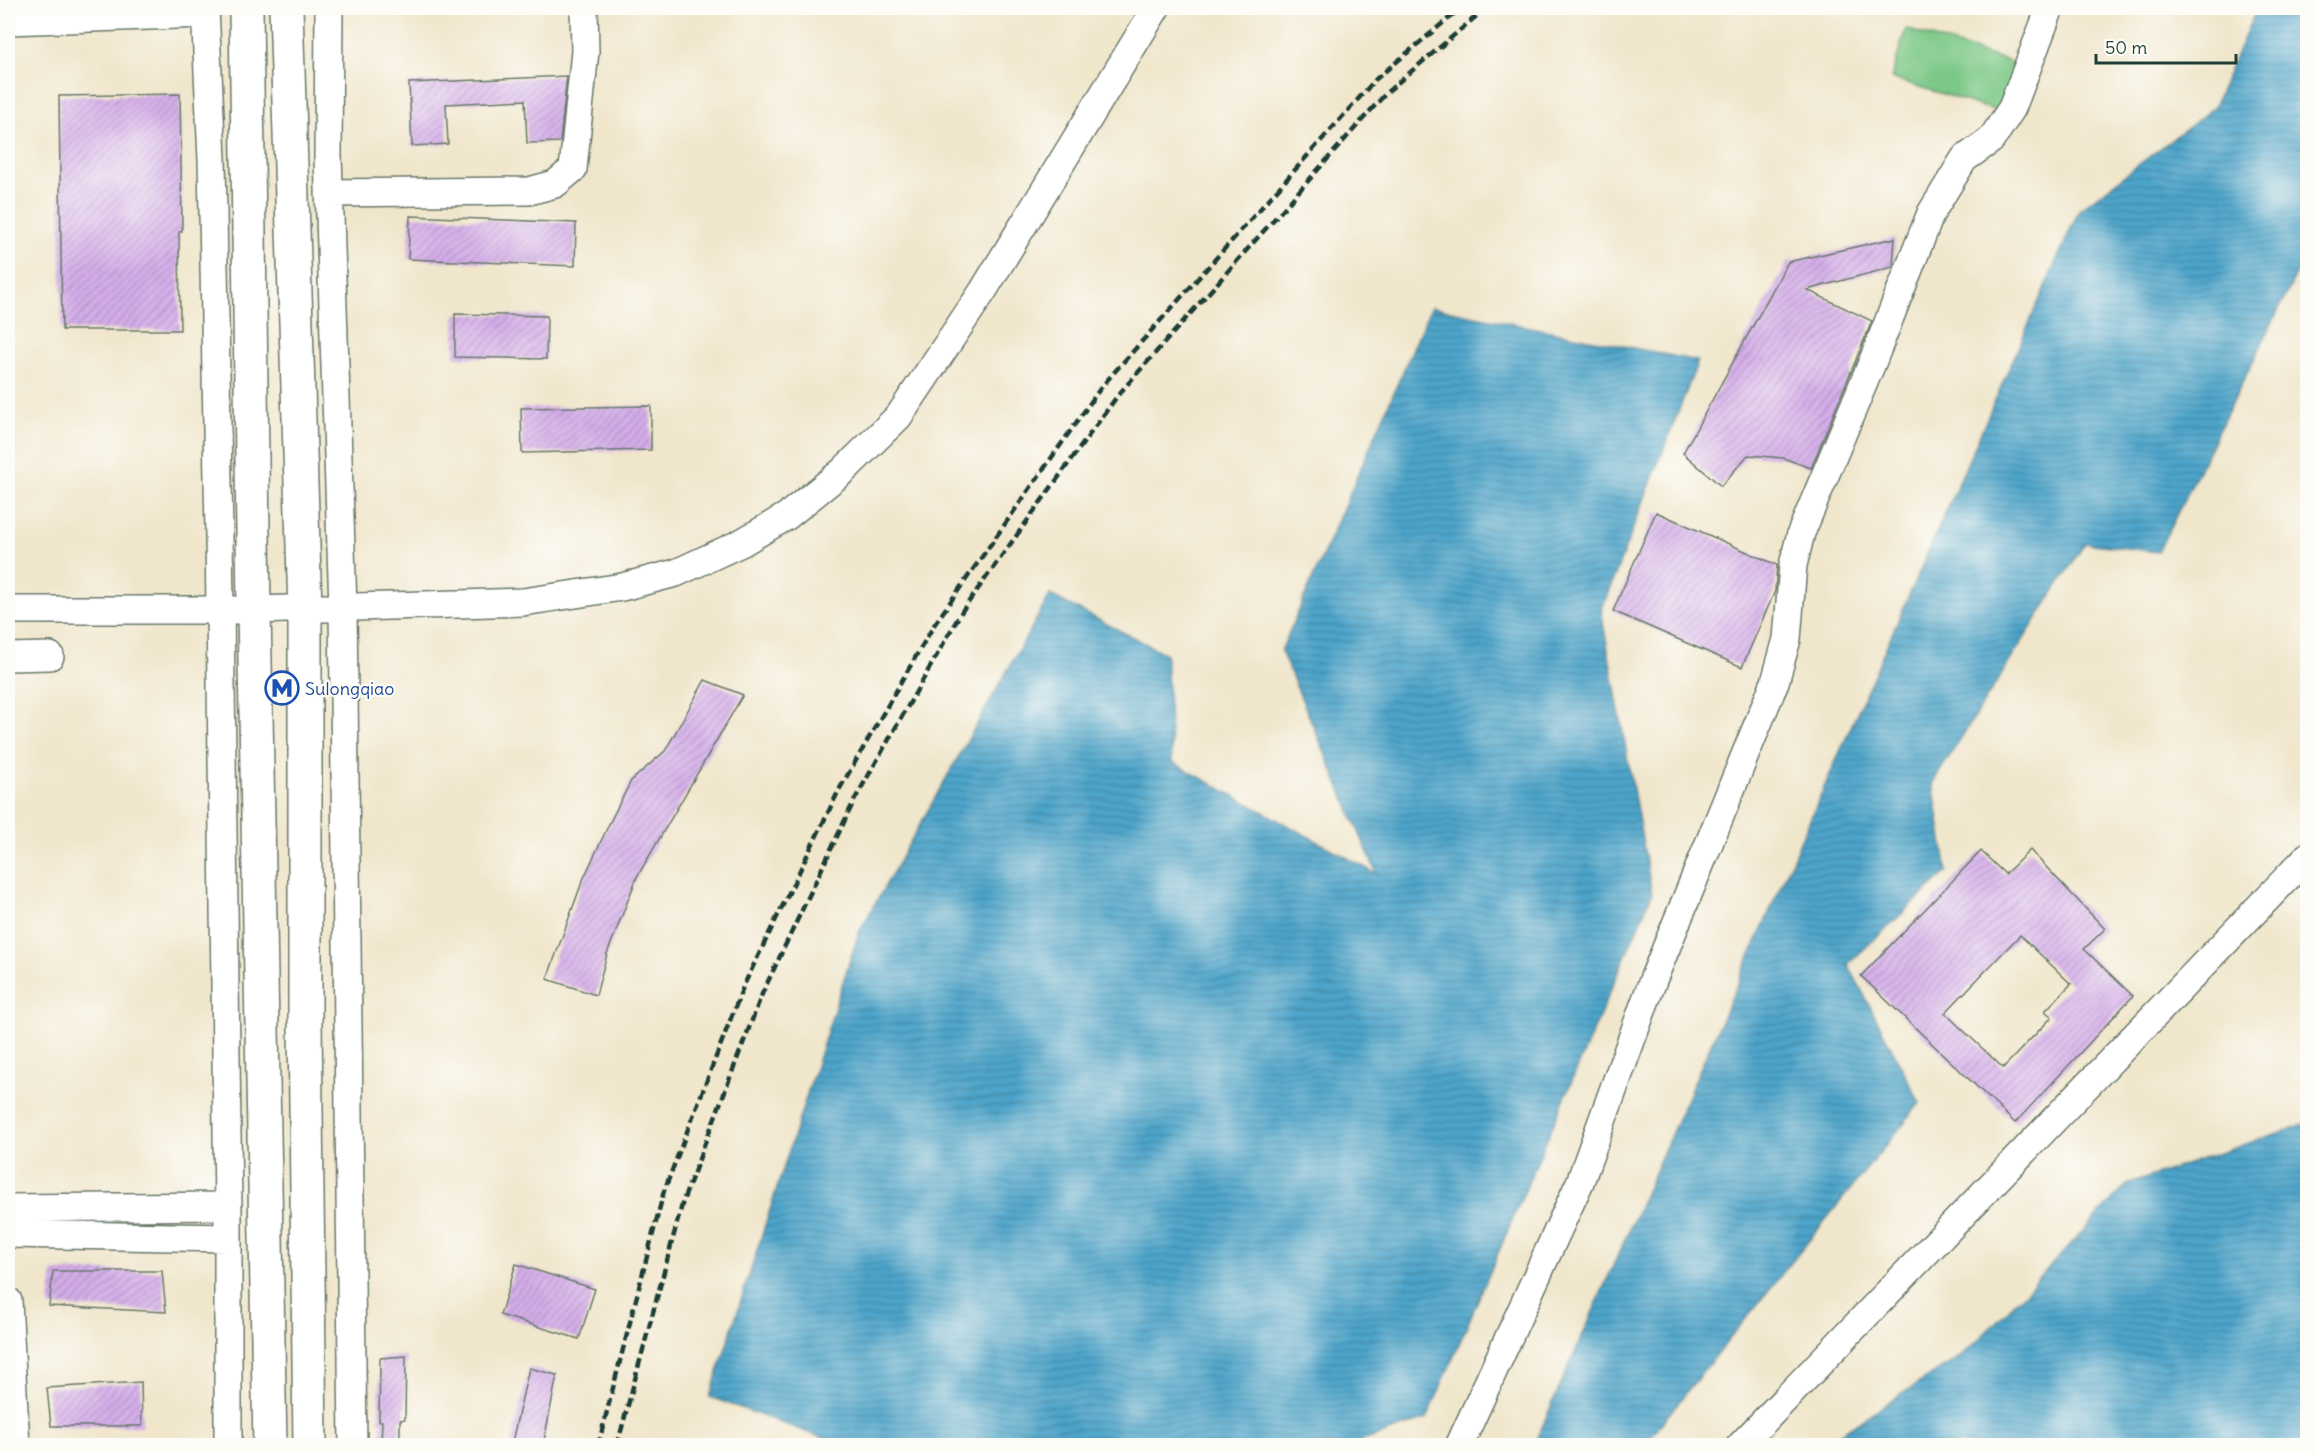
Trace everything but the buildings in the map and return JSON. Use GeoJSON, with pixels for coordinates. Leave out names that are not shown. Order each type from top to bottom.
{"type":"FeatureCollection","features":[{"type":"Feature","properties":{"kind":"main road"},"geometry":{"type":"LineString","coordinates":[[246,8],[254,610],[270,1446]]}},
{"type":"Feature","properties":{"kind":"main road"},"geometry":{"type":"LineString","coordinates":[[286,8],[304,609],[304,1023],[310,1446]]}},
{"type":"Feature","properties":{"kind":"street"},"geometry":{"type":"LineString","coordinates":[[329,8],[329,193],[343,608],[353,1446]]}},
{"type":"Feature","properties":{"kind":"street"},"geometry":{"type":"LineString","coordinates":[[329,193],[529,191],[555,184],[573,169],[585,51],[584,8]]}},
{"type":"Feature","properties":{"kind":"street"},"geometry":{"type":"LineString","coordinates":[[8,610],[254,610],[523,602],[622,587],[675,573],[741,543],[788,516],[843,471],[899,416],[983,291],[1156,8]]}},
{"type":"Feature","properties":{"kind":"street"},"geometry":{"type":"LineString","coordinates":[[1459,1446],[1581,1182],[1653,980],[1775,682],[1787,639],[1793,565],[1801,533],[1931,213],[1964,159],[1991,140],[2013,108],[2050,8]]}},
{"type":"Feature","properties":{"kind":"street"},"geometry":{"type":"LineString","coordinates":[[8,21],[205,11],[212,159],[228,1206],[228,1446]]}},
{"type":"Feature","properties":{"kind":"street"},"geometry":{"type":"LineString","coordinates":[[8,657],[50,656]]}},
{"type":"Feature","properties":{"kind":"street"},"geometry":{"type":"LineString","coordinates":[[1740,1446],[2307,856]]}},
{"type":"Feature","properties":{"kind":"street"},"geometry":{"type":"LineString","coordinates":[[8,1208],[228,1206]]}},
{"type":"Feature","properties":{"kind":"street"},"geometry":{"type":"LineString","coordinates":[[8,1234],[228,1238]]}},
{"type":"Feature","properties":{"kind":"street"},"geometry":{"type":"LineString","coordinates":[[8,1300],[16,1446]]}},
{"type":"Feature","properties":{"kind":"green space"},"geometry":{"type":"Polygon","coordinates":[[[1906,29],[2018,64],[2003,113],[1891,78],[1906,29]]]}},
{"type":"Feature","properties":{"kind":"water"},"geometry":{"type":"Polygon","coordinates":[[[2257,8],[2307,8],[2307,253],[2158,552],[2085,543],[1933,782],[1947,872],[1848,964],[1920,1103],[1644,1445],[1534,1445],[2079,210],[2213,108],[2257,8]]]}},
{"type":"Feature","properties":{"kind":"water"},"geometry":{"type":"Polygon","coordinates":[[[1431,307],[1698,361],[1601,611],[1652,894],[1427,1419],[1348,1446],[842,1445],[710,1397],[859,932],[1050,595],[1166,654],[1172,762],[1377,874],[1281,651],[1431,307]]]}},
{"type":"Feature","properties":{"kind":"water"},"geometry":{"type":"Polygon","coordinates":[[[2307,1123],[2307,1445],[1822,1445],[1963,1355],[2027,1291],[2126,1185],[2307,1123]]]}},
{"type":"Feature","properties":{"kind":"railway"},"geometry":{"type":"LineString","coordinates":[[598,1446],[664,1191],[743,987],[839,790],[934,625],[1102,386],[1376,79],[1461,8]]}},
{"type":"Feature","properties":{"kind":"railway"},"geometry":{"type":"LineString","coordinates":[[617,1446],[683,1201],[762,994],[855,799],[962,611],[1118,395],[1387,92],[1486,8]]}},
{"type":"Feature","properties":{"kind":"place","name":"Sulongqiao"},"geometry":{"type":"Point","coordinates":[282,688]}}]}
